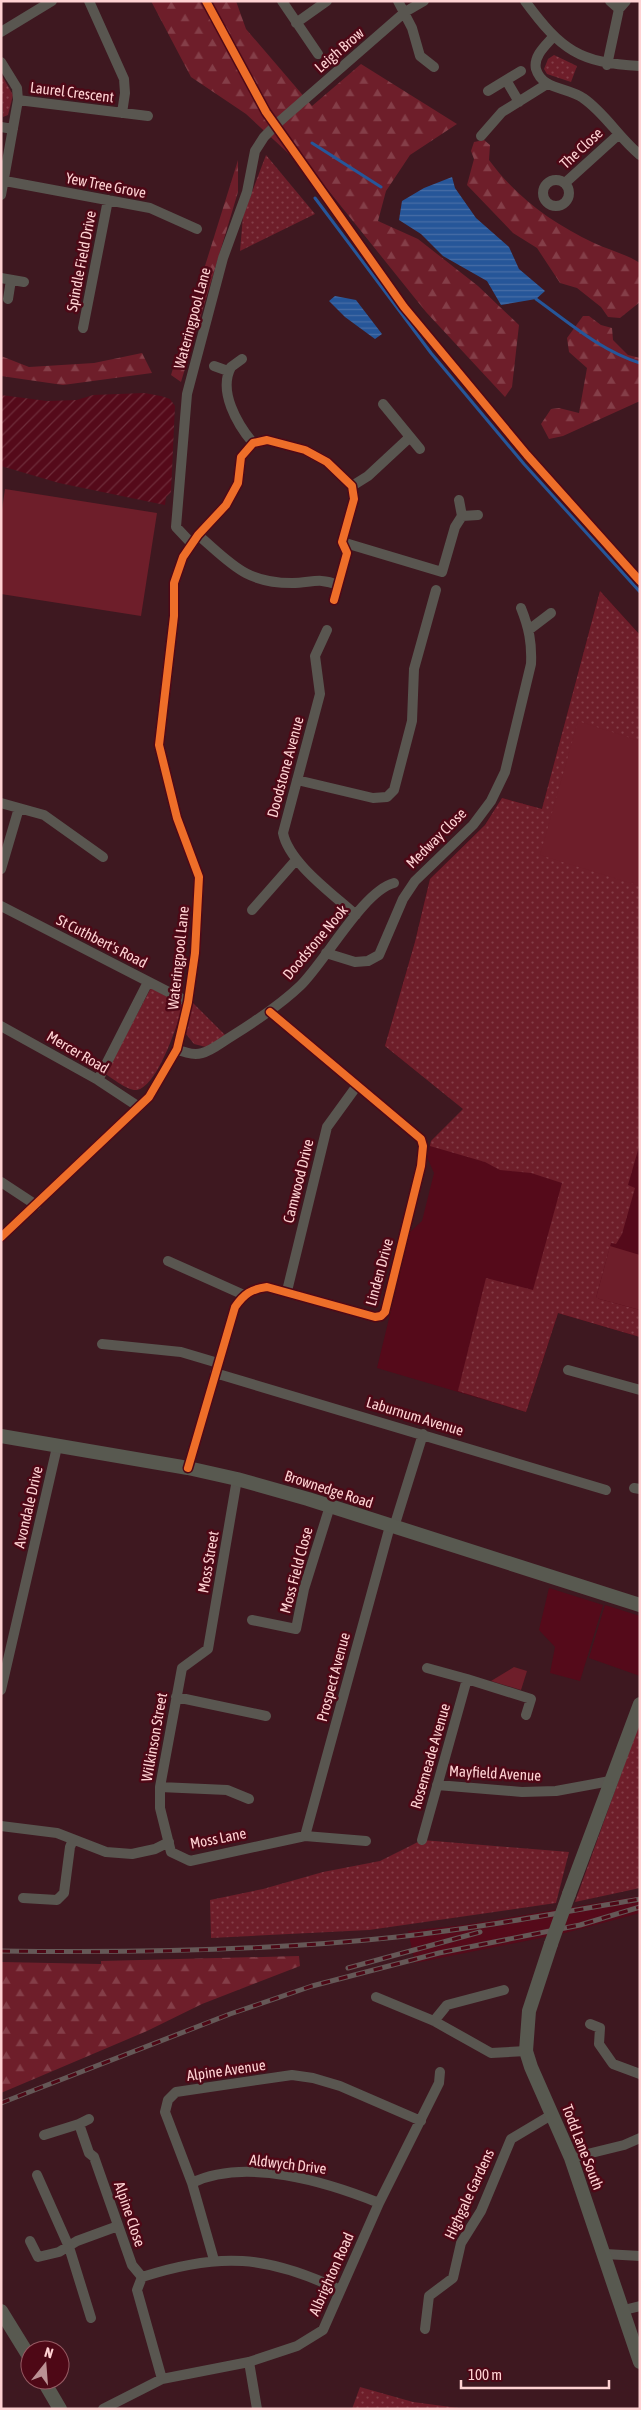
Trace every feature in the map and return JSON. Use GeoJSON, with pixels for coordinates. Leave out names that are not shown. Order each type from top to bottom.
{"type":"FeatureCollection","features":[{"type":"Feature","properties":{"kind":"main road","name":"Brownedge Road"},"geometry":{"type":"LineString","coordinates":[[1,1436],[188,1468],[237,1479],[330,1506],[640,1605]]}},
{"type":"Feature","properties":{"kind":"main road"},"geometry":{"type":"LineString","coordinates":[[610,1781],[640,1704]]}},
{"type":"Feature","properties":{"kind":"main road","name":"Todd Lane South"},"geometry":{"type":"LineString","coordinates":[[610,1781],[551,1944],[529,2011],[526,2051],[531,2067],[571,2158],[624,2310],[640,2362]]}},
{"type":"Feature","properties":{"kind":"main road"},"geometry":{"type":"LineString","coordinates":[[1,2310],[20,2341]]}},
{"type":"Feature","properties":{"kind":"main road"},"geometry":{"type":"LineString","coordinates":[[49,2390],[60,2409]]}},
{"type":"Feature","properties":{"kind":"street"},"geometry":{"type":"LineString","coordinates":[[1,32],[52,1]]}},
{"type":"Feature","properties":{"kind":"street","name":"Laurel Crescent"},"geometry":{"type":"LineString","coordinates":[[89,1],[124,80],[125,93],[122,113]]}},
{"type":"Feature","properties":{"kind":"street"},"geometry":{"type":"LineString","coordinates":[[282,1],[318,54]]}},
{"type":"Feature","properties":{"kind":"street"},"geometry":{"type":"LineString","coordinates":[[296,22],[327,1]]}},
{"type":"Feature","properties":{"kind":"street"},"geometry":{"type":"LineString","coordinates":[[398,1],[405,12],[420,56],[434,67]]}},
{"type":"Feature","properties":{"kind":"street","name":"Leigh Brow"},"geometry":{"type":"LineString","coordinates":[[292,111],[405,12],[424,1]]}},
{"type":"Feature","properties":{"kind":"street"},"geometry":{"type":"LineString","coordinates":[[525,1],[553,36],[577,54],[607,64],[640,66]]}},
{"type":"Feature","properties":{"kind":"street"},"geometry":{"type":"LineString","coordinates":[[607,64],[623,5],[610,1]]}},
{"type":"Feature","properties":{"kind":"street"},"geometry":{"type":"LineString","coordinates":[[553,36],[537,57],[535,63],[536,70],[547,84],[566,89],[583,98],[640,155]]}},
{"type":"Feature","properties":{"kind":"street"},"geometry":{"type":"LineString","coordinates":[[1,62],[17,88],[18,100],[1,195]]}},
{"type":"Feature","properties":{"kind":"street"},"geometry":{"type":"LineString","coordinates":[[488,91],[521,71]]}},
{"type":"Feature","properties":{"kind":"street"},"geometry":{"type":"LineString","coordinates":[[506,80],[519,102]]}},
{"type":"Feature","properties":{"kind":"street"},"geometry":{"type":"LineString","coordinates":[[481,136],[502,112],[547,84]]}},
{"type":"Feature","properties":{"kind":"street","name":"Laurel Crescent"},"geometry":{"type":"LineString","coordinates":[[18,100],[148,116]]}},
{"type":"Feature","properties":{"kind":"street","name":"Wateringpool Lane"},"geometry":{"type":"LineString","coordinates":[[292,111],[264,137],[255,151],[247,192],[223,258],[187,394],[181,448],[176,527],[181,535],[195,540],[250,577],[268,583],[326,580],[338,585]]}},
{"type":"Feature","properties":{"kind":"street"},"geometry":{"type":"LineString","coordinates":[[1,127],[13,129]]}},
{"type":"Feature","properties":{"kind":"street","name":"The Close"},"geometry":{"type":"LineString","coordinates":[[565,183],[618,135]]}},
{"type":"Feature","properties":{"kind":"street","name":"Yew Tree Grove"},"geometry":{"type":"LineString","coordinates":[[5,181],[158,211],[197,229]]}},
{"type":"Feature","properties":{"kind":"street","name":"Spindle Field Drive"},"geometry":{"type":"LineString","coordinates":[[83,328],[108,200]]}},
{"type":"Feature","properties":{"kind":"street"},"geometry":{"type":"LineString","coordinates":[[8,299],[6,279],[24,282]]}},
{"type":"Feature","properties":{"kind":"street"},"geometry":{"type":"LineString","coordinates":[[242,360],[228,371],[226,383],[229,398],[245,433],[253,443],[267,440],[306,450],[327,462],[352,486],[354,499],[342,542],[347,553],[334,600]]}},
{"type":"Feature","properties":{"kind":"street"},"geometry":{"type":"LineString","coordinates":[[214,366],[228,371]]}},
{"type":"Feature","properties":{"kind":"street"},"geometry":{"type":"LineString","coordinates":[[383,404],[420,449]]}},
{"type":"Feature","properties":{"kind":"street"},"geometry":{"type":"LineString","coordinates":[[352,486],[368,476],[410,437]]}},
{"type":"Feature","properties":{"kind":"street","name":"Wateringpool Lane"},"geometry":{"type":"LineString","coordinates":[[1,1238],[149,1097],[177,1049],[188,1002],[195,953],[199,877],[177,818],[160,745],[174,616],[174,583],[183,557],[195,540],[226,505],[238,483],[241,457],[253,443]]}},
{"type":"Feature","properties":{"kind":"street"},"geometry":{"type":"LineString","coordinates":[[342,542],[442,572],[455,527],[462,516],[459,500]]}},
{"type":"Feature","properties":{"kind":"street"},"geometry":{"type":"LineString","coordinates":[[462,516],[478,515]]}},
{"type":"Feature","properties":{"kind":"street"},"geometry":{"type":"LineString","coordinates":[[298,780],[372,798],[387,797],[394,790],[412,721],[414,669],[436,590]]}},
{"type":"Feature","properties":{"kind":"street","name":"Medway Close"},"geometry":{"type":"LineString","coordinates":[[326,953],[355,962],[368,961],[379,955],[403,899],[415,880],[473,826],[491,801],[505,772],[525,690],[532,646],[530,629],[521,608]]}},
{"type":"Feature","properties":{"kind":"street"},"geometry":{"type":"LineString","coordinates":[[530,629],[551,613]]}},
{"type":"Feature","properties":{"kind":"street","name":"Doodstone Avenue"},"geometry":{"type":"LineString","coordinates":[[327,630],[316,656],[320,694],[283,833],[285,844],[296,860],[356,915]]}},
{"type":"Feature","properties":{"kind":"street"},"geometry":{"type":"LineString","coordinates":[[1,803],[44,814],[103,857]]}},
{"type":"Feature","properties":{"kind":"street"},"geometry":{"type":"LineString","coordinates":[[1,869],[19,808]]}},
{"type":"Feature","properties":{"kind":"street"},"geometry":{"type":"LineString","coordinates":[[252,910],[296,860]]}},
{"type":"Feature","properties":{"kind":"street","name":"Doodstone Nook"},"geometry":{"type":"LineString","coordinates":[[177,1049],[187,1054],[203,1055],[270,1012],[301,985],[356,915],[384,885],[394,882]]}},
{"type":"Feature","properties":{"kind":"street","name":"St Cuthbert's Road"},"geometry":{"type":"LineString","coordinates":[[1,906],[188,1002]]}},
{"type":"Feature","properties":{"kind":"street","name":"Wateringpool Lane"},"geometry":{"type":"LineString","coordinates":[[98,1080],[148,982]]}},
{"type":"Feature","properties":{"kind":"street","name":"Linden Drive"},"geometry":{"type":"LineString","coordinates":[[244,1295],[255,1289],[267,1287],[375,1317],[381,1316],[385,1312],[423,1146],[421,1139],[416,1134],[356,1087],[270,1012]]}},
{"type":"Feature","properties":{"kind":"street","name":"Mercer Road"},"geometry":{"type":"LineString","coordinates":[[1,1026],[98,1080],[139,1107]]}},
{"type":"Feature","properties":{"kind":"street","name":"Camwood Drive"},"geometry":{"type":"LineString","coordinates":[[287,1291],[327,1126],[356,1087]]}},
{"type":"Feature","properties":{"kind":"street"},"geometry":{"type":"LineString","coordinates":[[1,1182],[36,1205]]}},
{"type":"Feature","properties":{"kind":"street"},"geometry":{"type":"LineString","coordinates":[[168,1261],[244,1295],[235,1307],[188,1468]]}},
{"type":"Feature","properties":{"kind":"street","name":"Laburnum Avenue"},"geometry":{"type":"LineString","coordinates":[[102,1344],[181,1352],[216,1368],[606,1490]]}},
{"type":"Feature","properties":{"kind":"street"},"geometry":{"type":"LineString","coordinates":[[568,1370],[640,1390]]}},
{"type":"Feature","properties":{"kind":"street","name":"Prospect Avenue"},"geometry":{"type":"LineString","coordinates":[[305,1836],[392,1526],[423,1434]]}},
{"type":"Feature","properties":{"kind":"street","name":"Avondale Drive"},"geometry":{"type":"LineString","coordinates":[[1,1690],[57,1447]]}},
{"type":"Feature","properties":{"kind":"street","name":"Moss Street"},"geometry":{"type":"LineString","coordinates":[[208,1649],[237,1479]]}},
{"type":"Feature","properties":{"kind":"street","name":"Moss Field Close"},"geometry":{"type":"LineString","coordinates":[[252,1620],[296,1629],[304,1589],[330,1506]]}},
{"type":"Feature","properties":{"kind":"street","name":"Wilkinson Street"},"geometry":{"type":"LineString","coordinates":[[169,1842],[160,1808],[160,1786],[176,1697],[182,1668],[208,1649]]}},
{"type":"Feature","properties":{"kind":"street"},"geometry":{"type":"LineString","coordinates":[[427,1668],[531,1699],[526,1715]]}},
{"type":"Feature","properties":{"kind":"street","name":"Rosemeade Avenue"},"geometry":{"type":"LineString","coordinates":[[422,1840],[467,1680]]}},
{"type":"Feature","properties":{"kind":"street"},"geometry":{"type":"LineString","coordinates":[[176,1697],[266,1716]]}},
{"type":"Feature","properties":{"kind":"street","name":"Mayfield Avenue"},"geometry":{"type":"LineString","coordinates":[[437,1785],[522,1792],[556,1791],[610,1781]]}},
{"type":"Feature","properties":{"kind":"street"},"geometry":{"type":"LineString","coordinates":[[160,1786],[227,1790],[249,1799]]}},
{"type":"Feature","properties":{"kind":"street","name":"Moss Lane"},"geometry":{"type":"LineString","coordinates":[[1,1826],[42,1829],[106,1852],[132,1854],[155,1849],[169,1842],[172,1852],[180,1858],[190,1861],[305,1836],[366,1841]]}},
{"type":"Feature","properties":{"kind":"street"},"geometry":{"type":"LineString","coordinates":[[23,1898],[57,1900],[64,1893],[70,1847],[73,1840]]}},
{"type":"Feature","properties":{"kind":"street"},"geometry":{"type":"LineString","coordinates":[[434,2021],[447,2005],[504,1990]]}},
{"type":"Feature","properties":{"kind":"street"},"geometry":{"type":"LineString","coordinates":[[376,1997],[434,2021],[491,2053],[526,2051]]}},
{"type":"Feature","properties":{"kind":"street"},"geometry":{"type":"LineString","coordinates":[[590,2024],[600,2028],[599,2044],[613,2064],[640,2074]]}},
{"type":"Feature","properties":{"kind":"street","name":"Albrighton Road"},"geometry":{"type":"LineString","coordinates":[[104,2409],[162,2380],[249,2362],[296,2346],[322,2330],[379,2203],[439,2082],[440,2072]]}},
{"type":"Feature","properties":{"kind":"street","name":"Alpine Avenue"},"geometry":{"type":"LineString","coordinates":[[214,2260],[192,2183],[165,2112],[168,2100],[176,2092],[292,2075],[313,2078],[340,2086],[421,2121]]}},
{"type":"Feature","properties":{"kind":"street","name":"Highgale Gardens"},"geometry":{"type":"LineString","coordinates":[[424,2329],[429,2296],[453,2278],[461,2243],[481,2211],[511,2138],[553,2114]]}},
{"type":"Feature","properties":{"kind":"street"},"geometry":{"type":"LineString","coordinates":[[44,2135],[89,2120]]}},
{"type":"Feature","properties":{"kind":"street","name":"Alpine Close"},"geometry":{"type":"LineString","coordinates":[[79,2124],[89,2153],[94,2157],[132,2265],[142,2277]]}},
{"type":"Feature","properties":{"kind":"street"},"geometry":{"type":"LineString","coordinates":[[571,2158],[624,2145],[640,2138]]}},
{"type":"Feature","properties":{"kind":"street","name":"Aldwych Drive"},"geometry":{"type":"LineString","coordinates":[[192,2183],[222,2173],[263,2174],[306,2179],[337,2186],[379,2203]]}},
{"type":"Feature","properties":{"kind":"street"},"geometry":{"type":"LineString","coordinates":[[37,2175],[69,2247],[91,2318]]}},
{"type":"Feature","properties":{"kind":"street"},"geometry":{"type":"LineString","coordinates":[[30,2241],[38,2257],[69,2247],[77,2241],[118,2226]]}},
{"type":"Feature","properties":{"kind":"street"},"geometry":{"type":"LineString","coordinates":[[604,2254],[640,2256]]}},
{"type":"Feature","properties":{"kind":"street"},"geometry":{"type":"LineString","coordinates":[[162,2380],[137,2290],[142,2277],[182,2266],[214,2260],[247,2260],[280,2266],[311,2276],[340,2290]]}},
{"type":"Feature","properties":{"kind":"street"},"geometry":{"type":"LineString","coordinates":[[624,2310],[640,2306]]}},
{"type":"Feature","properties":{"kind":"street"},"geometry":{"type":"LineString","coordinates":[[249,2362],[257,2409]]}},
{"type":"Feature","properties":{"kind":"shaded area"},"geometry":{"type":"Polygon","coordinates":[[[144,393],[170,399],[175,406],[171,492],[166,497],[165,505],[59,483],[1,466],[1,395],[47,401],[77,400],[93,395],[144,393]]]}},
{"type":"Feature","properties":{"kind":"shaded area"},"geometry":{"type":"Polygon","coordinates":[[[600,591],[640,635],[640,1337],[558,1313],[526,1412],[377,1368],[410,1232],[422,1221],[434,1173],[427,1157],[431,1141],[464,1109],[385,1046],[415,942],[430,879],[485,825],[502,798],[542,809],[600,591]]]}},
{"type":"Feature","properties":{"kind":"shaded area"},"geometry":{"type":"Polygon","coordinates":[[[549,1588],[603,1605],[580,1681],[550,1673],[555,1647],[539,1630],[549,1588]]]}},
{"type":"Feature","properties":{"kind":"shaded area"},"geometry":{"type":"Polygon","coordinates":[[[605,1605],[640,1616],[640,1676],[589,1658],[605,1605]]]}},
{"type":"Feature","properties":{"kind":"shaded area"},"geometry":{"type":"Polygon","coordinates":[[[640,1896],[640,1913],[565,1933],[415,1963],[408,1931],[464,1925],[640,1896]]]}},
{"type":"Feature","properties":{"kind":"green space"},"geometry":{"type":"Polygon","coordinates":[[[151,1],[236,1],[246,29],[312,106],[361,64],[457,124],[410,155],[386,191],[378,221],[418,239],[478,286],[519,325],[512,387],[505,397],[426,312],[328,190],[246,114],[191,77],[151,1]]]}},
{"type":"Feature","properties":{"kind":"green space"},"geometry":{"type":"Polygon","coordinates":[[[554,55],[577,66],[571,82],[547,74],[544,69],[548,59],[554,55]]]}},
{"type":"Feature","properties":{"kind":"green space"},"geometry":{"type":"Polygon","coordinates":[[[1,74],[13,95],[8,115],[3,117],[1,74]]]}},
{"type":"Feature","properties":{"kind":"green space"},"geometry":{"type":"Polygon","coordinates":[[[484,140],[490,145],[489,160],[523,198],[564,227],[640,263],[640,302],[620,318],[608,317],[601,307],[577,288],[560,283],[537,248],[513,233],[467,185],[474,159],[471,151],[474,142],[484,140]]]}},
{"type":"Feature","properties":{"kind":"green space"},"geometry":{"type":"Polygon","coordinates":[[[266,155],[315,214],[240,251],[243,216],[266,155]]]}},
{"type":"Feature","properties":{"kind":"green space"},"geometry":{"type":"Polygon","coordinates":[[[238,160],[238,192],[181,382],[171,375],[238,160]]]}},
{"type":"Feature","properties":{"kind":"green space"},"geometry":{"type":"Polygon","coordinates":[[[583,316],[589,316],[601,325],[612,328],[613,340],[628,355],[640,358],[640,401],[563,436],[549,439],[541,424],[551,409],[559,408],[579,413],[587,368],[569,352],[567,338],[583,316]]]}},
{"type":"Feature","properties":{"kind":"green space"},"geometry":{"type":"Polygon","coordinates":[[[142,353],[152,373],[63,385],[1,376],[1,356],[29,367],[94,363],[142,353]]]}},
{"type":"Feature","properties":{"kind":"green space"},"geometry":{"type":"Polygon","coordinates":[[[5,489],[157,513],[141,616],[1,594],[1,516],[5,489]]]}},
{"type":"Feature","properties":{"kind":"green space"},"geometry":{"type":"Polygon","coordinates":[[[600,591],[640,635],[640,1143],[628,1185],[635,1188],[622,1234],[616,1244],[611,1243],[596,1298],[640,1310],[640,1337],[558,1313],[526,1412],[458,1391],[486,1278],[533,1290],[562,1183],[531,1173],[500,1170],[485,1162],[430,1146],[431,1141],[463,1109],[385,1046],[415,942],[430,879],[485,825],[502,798],[542,809],[600,591]]]}},
{"type":"Feature","properties":{"kind":"green space"},"geometry":{"type":"Polygon","coordinates":[[[578,721],[640,741],[640,886],[540,855],[578,721]]]}},
{"type":"Feature","properties":{"kind":"green space"},"geometry":{"type":"Polygon","coordinates":[[[151,988],[183,1005],[172,1039],[152,1078],[145,1086],[133,1090],[105,1074],[151,988]]]}},
{"type":"Feature","properties":{"kind":"green space"},"geometry":{"type":"Polygon","coordinates":[[[192,1002],[226,1036],[206,1047],[194,1044],[186,1034],[192,1002]]]}},
{"type":"Feature","properties":{"kind":"green space"},"geometry":{"type":"Polygon","coordinates":[[[610,1246],[640,1255],[640,1310],[596,1298],[610,1246]]]}},
{"type":"Feature","properties":{"kind":"green space"},"geometry":{"type":"Polygon","coordinates":[[[514,1667],[527,1671],[521,1690],[491,1681],[514,1667]]]}},
{"type":"Feature","properties":{"kind":"green space"},"geometry":{"type":"Polygon","coordinates":[[[640,1721],[640,1888],[575,1902],[640,1721]]]}},
{"type":"Feature","properties":{"kind":"green space"},"geometry":{"type":"Polygon","coordinates":[[[422,1840],[569,1852],[556,1903],[369,1930],[211,1938],[210,1900],[263,1889],[323,1872],[380,1861],[422,1840]]]}},
{"type":"Feature","properties":{"kind":"green space"},"geometry":{"type":"Polygon","coordinates":[[[299,1956],[300,1966],[202,2004],[147,2031],[1,2093],[1,1962],[101,1964],[101,1961],[299,1956]]]}},
{"type":"Feature","properties":{"kind":"green space"},"geometry":{"type":"Polygon","coordinates":[[[360,2387],[413,2402],[466,2409],[352,2409],[360,2387]]]}},
{"type":"Feature","properties":{"kind":"water"},"geometry":{"type":"Polygon","coordinates":[[[452,177],[455,188],[476,218],[509,247],[519,269],[545,291],[536,299],[501,305],[487,281],[443,256],[421,234],[399,220],[402,201],[424,188],[452,177]]]}},
{"type":"Feature","properties":{"kind":"water"},"geometry":{"type":"Polygon","coordinates":[[[335,296],[356,300],[382,334],[375,339],[345,317],[329,301],[335,296]]]}},
{"type":"Feature","properties":{"kind":"waterway"},"geometry":{"type":"LineString","coordinates":[[312,143],[381,187]]}},
{"type":"Feature","properties":{"kind":"waterway"},"geometry":{"type":"LineString","coordinates":[[315,198],[431,353],[524,464],[640,592]]}},
{"type":"Feature","properties":{"kind":"waterway"},"geometry":{"type":"LineString","coordinates":[[536,299],[598,344],[640,363]]}},
{"type":"Feature","properties":{"kind":"railway"},"geometry":{"type":"LineString","coordinates":[[1,1951],[199,1950],[348,1942],[458,1929],[640,1899]]}},
{"type":"Feature","properties":{"kind":"railway"},"geometry":{"type":"LineString","coordinates":[[1,2103],[230,2014],[312,1986],[439,1953],[580,1925],[640,1907]]}},
{"type":"Feature","properties":{"kind":"railway"},"geometry":{"type":"LineString","coordinates":[[348,1968],[480,1932]]}},
{"type":"Feature","properties":{"kind":"cycle path"},"geometry":{"type":"LineString","coordinates":[[206,1],[266,112],[404,307],[527,455],[640,581]]}},
{"type":"Feature","properties":{"kind":"cycle path"},"geometry":{"type":"LineString","coordinates":[[1,1237],[149,1097],[177,1049],[188,1002],[195,953],[199,877],[177,818],[159,745],[174,616],[174,583],[183,557],[198,535],[226,505],[238,483],[241,457],[253,443],[267,440],[305,450],[327,462],[352,486],[354,499],[342,542],[347,553],[334,600]]}},
{"type":"Feature","properties":{"kind":"cycle path"},"geometry":{"type":"LineString","coordinates":[[188,1468],[238,1302],[252,1291],[267,1287],[375,1317],[381,1316],[385,1312],[421,1166],[423,1146],[421,1139],[270,1012]]}}]}
